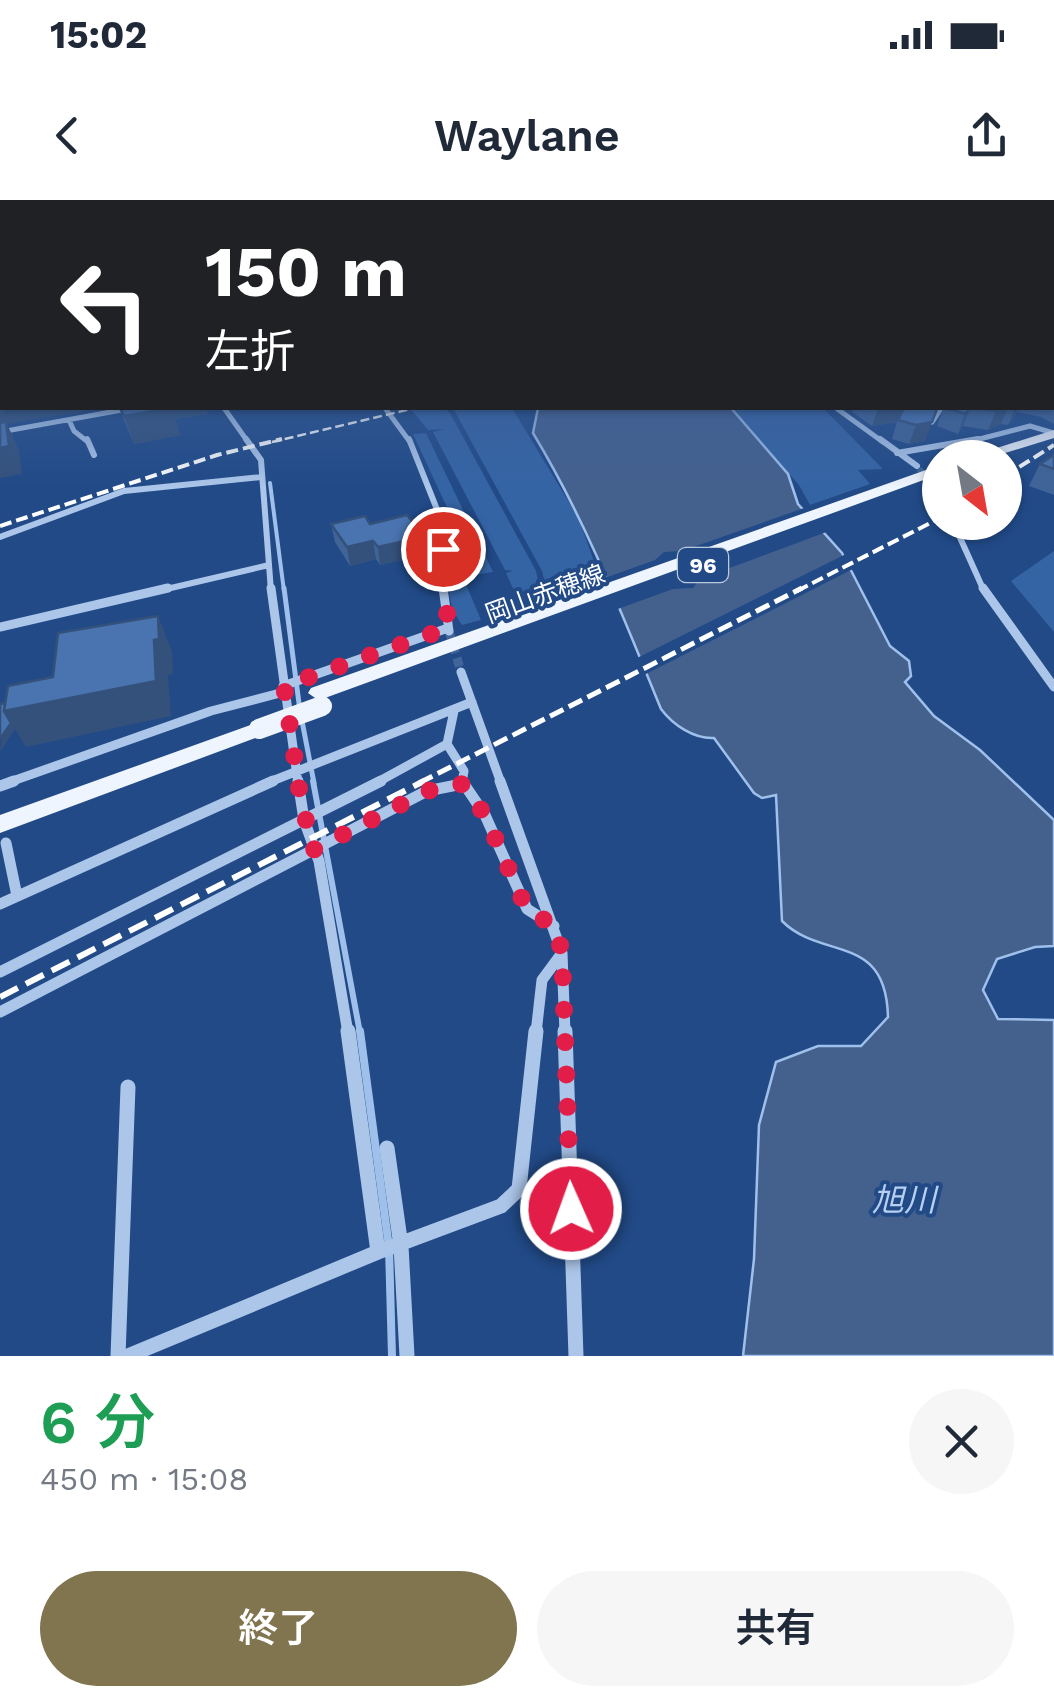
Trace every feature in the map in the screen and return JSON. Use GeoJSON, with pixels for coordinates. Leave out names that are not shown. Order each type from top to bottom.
{"type":"FeatureCollection","features":[{"type":"Feature","properties":{"kind":"main road"},"geometry":{"type":"LineString","coordinates":[[1022,443],[1054,433]]}},
{"type":"Feature","properties":{"kind":"main road"},"geometry":{"type":"LineString","coordinates":[[1022,455],[1054,448]]}},
{"type":"Feature","properties":{"kind":"main road","name":"岡山赤穂線"},"geometry":{"type":"LineString","coordinates":[[3,833],[257,722],[314,693],[506,631],[922,477]]}},
{"type":"Feature","properties":{"kind":"main road","name":"岡山赤穂線"},"geometry":{"type":"LineString","coordinates":[[894,490],[922,483]]}},
{"type":"Feature","properties":{"kind":"main road","name":"岡山赤穂線"},"geometry":{"type":"LineString","coordinates":[[0,807],[257,722]]}},
{"type":"Feature","properties":{"kind":"street"},"geometry":{"type":"LineString","coordinates":[[0,432],[122,410]]}},
{"type":"Feature","properties":{"kind":"street"},"geometry":{"type":"LineString","coordinates":[[225,410],[262,460],[269,565],[285,687],[309,818],[321,846],[319,862],[407,1356]]}},
{"type":"Feature","properties":{"kind":"street"},"geometry":{"type":"LineString","coordinates":[[0,786],[285,687],[314,693],[448,629],[443,598],[444,527],[412,446],[386,410]]}},
{"type":"Feature","properties":{"kind":"street"},"geometry":{"type":"LineString","coordinates":[[839,410],[917,466]]}},
{"type":"Feature","properties":{"kind":"street"},"geometry":{"type":"LineString","coordinates":[[852,410],[869,426],[864,428]]}},
{"type":"Feature","properties":{"kind":"street"},"geometry":{"type":"LineString","coordinates":[[932,422],[940,410]]}},
{"type":"Feature","properties":{"kind":"street"},"geometry":{"type":"LineString","coordinates":[[69,420],[74,431],[86,436],[94,455]]}},
{"type":"Feature","properties":{"kind":"street"},"geometry":{"type":"LineString","coordinates":[[897,454],[1030,426],[1054,433]]}},
{"type":"Feature","properties":{"kind":"street"},"geometry":{"type":"LineString","coordinates":[[0,537],[124,492],[262,477]]}},
{"type":"Feature","properties":{"kind":"street"},"geometry":{"type":"LineString","coordinates":[[958,540],[986,597],[1054,687]]}},
{"type":"Feature","properties":{"kind":"street"},"geometry":{"type":"LineString","coordinates":[[0,627],[269,565]]}},
{"type":"Feature","properties":{"kind":"street"},"geometry":{"type":"LineString","coordinates":[[461,672],[562,952],[576,1356]]}},
{"type":"Feature","properties":{"kind":"street"},"geometry":{"type":"LineString","coordinates":[[0,904],[300,769],[472,702]]}},
{"type":"Feature","properties":{"kind":"street"},"geometry":{"type":"LineString","coordinates":[[454,711],[448,744],[464,771],[462,784],[485,815],[526,908],[555,927]]}},
{"type":"Feature","properties":{"kind":"street"},"geometry":{"type":"LineString","coordinates":[[0,972],[448,744]]}},
{"type":"Feature","properties":{"kind":"street"},"geometry":{"type":"LineString","coordinates":[[0,1012],[427,791],[462,784]]}},
{"type":"Feature","properties":{"kind":"street"},"geometry":{"type":"LineString","coordinates":[[3,833],[17,896]]}},
{"type":"Feature","properties":{"kind":"street"},"geometry":{"type":"LineString","coordinates":[[128,1356],[501,1206],[519,1190],[542,980],[562,952]]}},
{"type":"Feature","properties":{"kind":"street"},"geometry":{"type":"LineString","coordinates":[[118,1356],[128,1087]]}},
{"type":"Feature","properties":{"kind":"street"},"geometry":{"type":"LineString","coordinates":[[387,1148],[389,1249]]}},
{"type":"Feature","properties":{"kind":"shaded area"},"geometry":{"type":"Polygon","coordinates":[[[412,410],[450,413],[536,571],[542,598],[521,606],[506,573],[513,571],[505,570],[433,432],[444,429],[428,430],[412,410]]]}},
{"type":"Feature","properties":{"kind":"shaded area"},"geometry":{"type":"Polygon","coordinates":[[[454,410],[513,410],[578,517],[600,578],[548,596],[542,571],[454,410]]]}},
{"type":"Feature","properties":{"kind":"shaded area"},"geometry":{"type":"Polygon","coordinates":[[[733,410],[825,410],[883,469],[858,470],[870,484],[810,505],[799,485],[733,410]]]}},
{"type":"Feature","properties":{"kind":"shaded area"},"geometry":{"type":"Polygon","coordinates":[[[426,433],[493,572],[474,575],[463,542],[413,434],[426,433]]]}},
{"type":"Feature","properties":{"kind":"shaded area"},"geometry":{"type":"Polygon","coordinates":[[[450,546],[481,620],[462,625],[456,616],[448,577],[450,546]]]}},
{"type":"Feature","properties":{"kind":"shaded area"},"geometry":{"type":"Polygon","coordinates":[[[1054,551],[1054,632],[1011,581],[1054,551]]]}},
{"type":"Feature","properties":{"kind":"water","name":"旭川"},"geometry":{"type":"Polygon","coordinates":[[[538,410],[733,410],[788,474],[798,504],[842,553],[890,646],[909,661],[911,676],[905,682],[934,716],[980,750],[1054,820],[1054,946],[1035,947],[997,959],[983,990],[998,1019],[1054,1020],[1054,1356],[743,1356],[754,1259],[759,1125],[776,1062],[818,1046],[861,1046],[888,1017],[885,990],[864,960],[798,933],[782,921],[776,795],[762,798],[754,793],[714,738],[684,730],[661,709],[587,534],[533,433],[538,410]]]}},
{"type":"Feature","properties":{"kind":"pier"},"geometry":{"type":"Polygon","coordinates":[[[807,507],[829,531],[700,579],[693,588],[673,589],[615,610],[602,579],[655,560],[664,552],[682,551],[807,507]]]}},
{"type":"Feature","properties":{"kind":"pier"},"geometry":{"type":"Polygon","coordinates":[[[848,553],[857,567],[642,676],[635,659],[848,553]]]}},
{"type":"Feature","properties":{"kind":"building"},"geometry":{"type":"Polygon","coordinates":[[[121,410],[159,410],[124,416],[121,410]]]}},
{"type":"Feature","properties":{"kind":"building"},"geometry":{"type":"Polygon","coordinates":[[[903,410],[937,410],[932,422],[916,425],[898,420],[903,410]]]}},
{"type":"Feature","properties":{"kind":"building"},"geometry":{"type":"Polygon","coordinates":[[[6,422],[9,446],[0,448],[0,423],[6,422]]]}},
{"type":"Feature","properties":{"kind":"building"},"geometry":{"type":"Polygon","coordinates":[[[1054,455],[1054,469],[1040,464],[1054,455]]]}},
{"type":"Feature","properties":{"kind":"building"},"geometry":{"type":"Polygon","coordinates":[[[407,515],[419,530],[413,532],[418,538],[378,547],[373,541],[347,547],[331,524],[365,516],[370,524],[407,515]]]}},
{"type":"Feature","properties":{"kind":"building"},"geometry":{"type":"Polygon","coordinates":[[[158,616],[159,639],[154,640],[156,681],[4,711],[8,686],[53,677],[58,633],[158,616]]]}},
{"type":"Feature","properties":{"kind":"building"},"geometry":{"type":"Polygon","coordinates":[[[5,703],[4,711],[11,723],[0,739],[0,704],[5,703]]]}},
{"type":"Feature","properties":{"kind":"waterway"},"geometry":{"type":"LineString","coordinates":[[270,483],[284,591]]}},
{"type":"Feature","properties":{"kind":"waterway"},"geometry":{"type":"LineString","coordinates":[[284,588],[300,711]]}},
{"type":"Feature","properties":{"kind":"waterway"},"geometry":{"type":"LineString","coordinates":[[302,721],[314,783]]}},
{"type":"Feature","properties":{"kind":"waterway"},"geometry":{"type":"LineString","coordinates":[[313,781],[360,1033]]}},
{"type":"Feature","properties":{"kind":"waterway"},"geometry":{"type":"LineString","coordinates":[[360,1031],[389,1247],[392,1356]]}},
{"type":"Feature","properties":{"kind":"tunnel"},"geometry":{"type":"LineString","coordinates":[[919,469],[922,472]]}},
{"type":"Feature","properties":{"kind":"tunnel"},"geometry":{"type":"LineString","coordinates":[[449,631],[461,672]]}},
{"type":"Feature","properties":{"kind":"railway"},"geometry":{"type":"LineString","coordinates":[[272,442],[407,410]]}},
{"type":"Feature","properties":{"kind":"railway"},"geometry":{"type":"LineString","coordinates":[[0,526],[217,455],[282,439]]}},
{"type":"Feature","properties":{"kind":"railway"},"geometry":{"type":"LineString","coordinates":[[1022,465],[1054,445]]}},
{"type":"Feature","properties":{"kind":"railway"},"geometry":{"type":"LineString","coordinates":[[797,591],[922,527]]}},
{"type":"Feature","properties":{"kind":"railway"},"geometry":{"type":"LineString","coordinates":[[419,783],[802,588]]}},
{"type":"Feature","properties":{"kind":"railway"},"geometry":{"type":"LineString","coordinates":[[0,997],[424,781]]}},
{"type":"Feature","properties":{"kind":"route"},"geometry":{"type":"LineString","coordinates":[[443,549],[443,598],[448,628],[284,686],[304,820],[313,850],[427,791],[462,784],[485,815],[526,908],[555,927],[562,952],[571,1209]]}}]}
